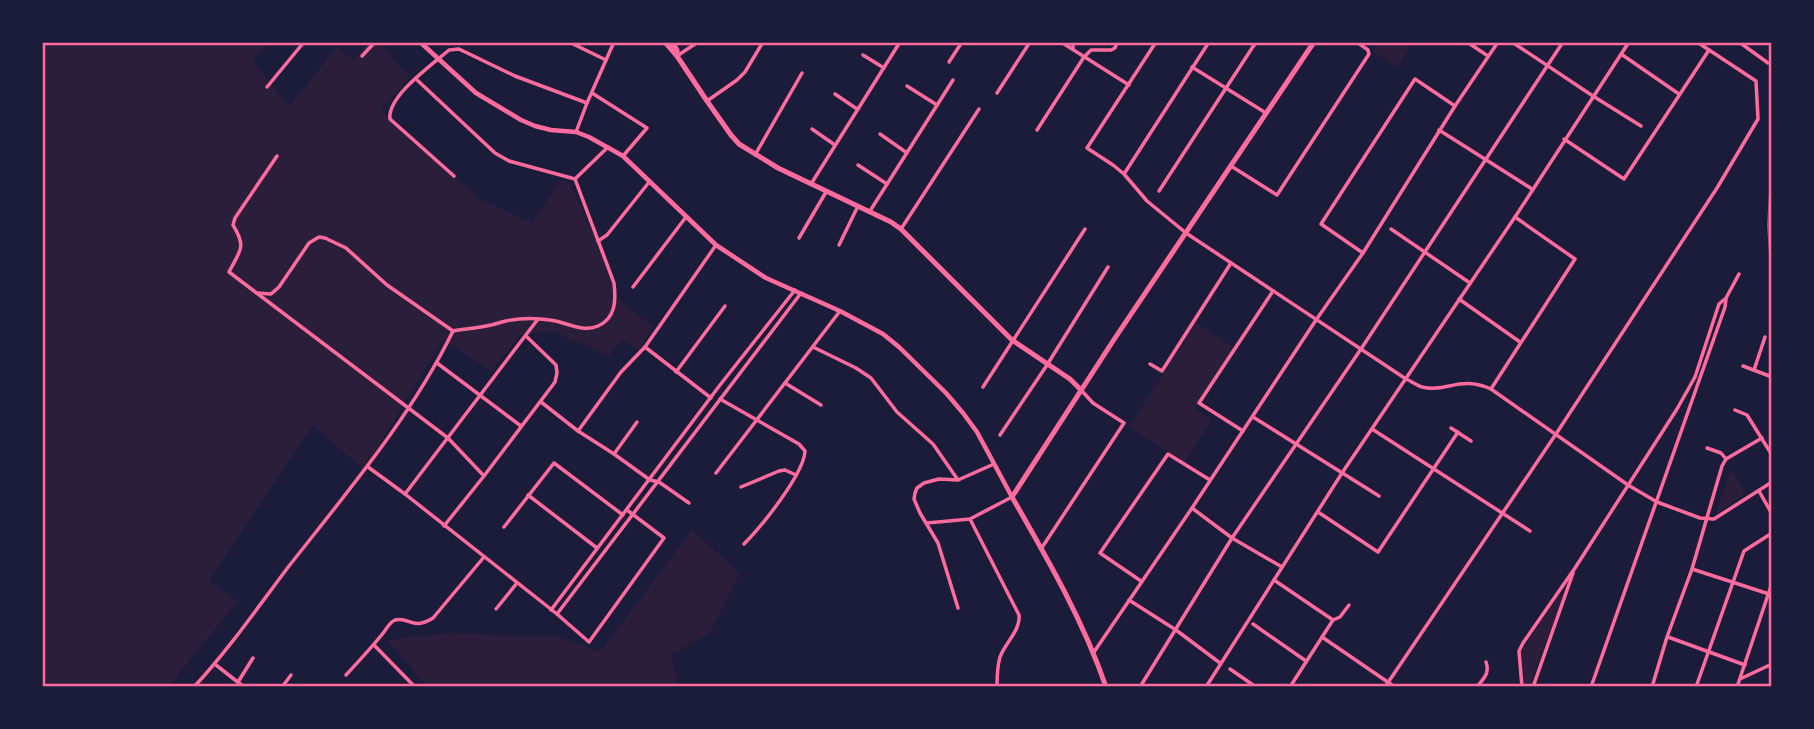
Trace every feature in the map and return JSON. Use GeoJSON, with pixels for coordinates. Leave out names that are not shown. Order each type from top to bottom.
{"type":"FeatureCollection","features":[{"type":"Feature","properties":{"kind":"main road"},"geometry":{"type":"LineString","coordinates":[[665,42],[739,144],[755,155],[901,229],[1012,340],[1082,390]]}},
{"type":"Feature","properties":{"kind":"main road"},"geometry":{"type":"LineString","coordinates":[[671,42],[677,50],[677,56]]}},
{"type":"Feature","properties":{"kind":"main road"},"geometry":{"type":"LineString","coordinates":[[1106,687],[1094,652],[1069,601],[1012,497],[1314,42]]}},
{"type":"Feature","properties":{"kind":"street"},"geometry":{"type":"LineString","coordinates":[[267,87],[304,42]]}},
{"type":"Feature","properties":{"kind":"street"},"geometry":{"type":"LineString","coordinates":[[362,56],[375,42]]}},
{"type":"Feature","properties":{"kind":"street"},"geometry":{"type":"LineString","coordinates":[[420,42],[476,93],[521,120],[551,130],[576,132],[623,156],[716,245],[766,278],[840,311],[883,334],[899,346],[963,413],[977,432],[1012,497],[970,519],[927,523]]}},
{"type":"Feature","properties":{"kind":"street"},"geometry":{"type":"LineString","coordinates":[[569,42],[606,60]]}},
{"type":"Feature","properties":{"kind":"street"},"geometry":{"type":"LineString","coordinates":[[576,132],[614,42]]}},
{"type":"Feature","properties":{"kind":"street"},"geometry":{"type":"LineString","coordinates":[[677,56],[698,42]]}},
{"type":"Feature","properties":{"kind":"street"},"geometry":{"type":"LineString","coordinates":[[707,101],[745,72],[763,42]]}},
{"type":"Feature","properties":{"kind":"street"},"geometry":{"type":"LineString","coordinates":[[811,184],[900,42]]}},
{"type":"Feature","properties":{"kind":"street"},"geometry":{"type":"LineString","coordinates":[[949,62],[962,42]]}},
{"type":"Feature","properties":{"kind":"street"},"geometry":{"type":"LineString","coordinates":[[997,93],[1030,42]]}},
{"type":"Feature","properties":{"kind":"street"},"geometry":{"type":"LineString","coordinates":[[1061,42],[1129,85]]}},
{"type":"Feature","properties":{"kind":"street"},"geometry":{"type":"LineString","coordinates":[[1073,42],[1073,49]]}},
{"type":"Feature","properties":{"kind":"street"},"geometry":{"type":"LineString","coordinates":[[1037,130],[1084,57],[1091,50],[1111,50],[1117,42]]}},
{"type":"Feature","properties":{"kind":"street"},"geometry":{"type":"LineString","coordinates":[[1156,42],[1087,148],[1113,164],[1147,201],[1186,233],[1406,379],[1430,388],[1472,383],[1491,389],[1628,485],[1657,502],[1705,520],[1714,519],[1772,482]]}},
{"type":"Feature","properties":{"kind":"street"},"geometry":{"type":"LineString","coordinates":[[1124,174],[1209,42]]}},
{"type":"Feature","properties":{"kind":"street"},"geometry":{"type":"LineString","coordinates":[[1159,191],[1256,42]]}},
{"type":"Feature","properties":{"kind":"street"},"geometry":{"type":"LineString","coordinates":[[1231,166],[1277,195],[1369,54],[1368,50],[1357,42]]}},
{"type":"Feature","properties":{"kind":"street"},"geometry":{"type":"LineString","coordinates":[[1467,42],[1488,56]]}},
{"type":"Feature","properties":{"kind":"street"},"geometry":{"type":"LineString","coordinates":[[1094,652],[1363,253],[1498,42]]}},
{"type":"Feature","properties":{"kind":"street"},"geometry":{"type":"LineString","coordinates":[[1512,42],[1641,126]]}},
{"type":"Feature","properties":{"kind":"street"},"geometry":{"type":"LineString","coordinates":[[1140,687],[1233,538],[1563,42]]}},
{"type":"Feature","properties":{"kind":"street"},"geometry":{"type":"LineString","coordinates":[[1206,687],[1342,473],[1515,217],[1629,42]]}},
{"type":"Feature","properties":{"kind":"street"},"geometry":{"type":"LineString","coordinates":[[1386,685],[1556,434],[1717,188],[1758,119],[1756,81],[1697,42]]}},
{"type":"Feature","properties":{"kind":"street"},"geometry":{"type":"LineString","coordinates":[[1738,42],[1768,63]]}},
{"type":"Feature","properties":{"kind":"street"},"geometry":{"type":"LineString","coordinates":[[454,176],[390,118],[389,113],[391,106],[416,79],[449,50],[459,49],[515,76],[587,103]]}},
{"type":"Feature","properties":{"kind":"street"},"geometry":{"type":"LineString","coordinates":[[1564,139],[1623,179],[1709,50]]}},
{"type":"Feature","properties":{"kind":"street"},"geometry":{"type":"LineString","coordinates":[[1621,54],[1679,93]]}},
{"type":"Feature","properties":{"kind":"street"},"geometry":{"type":"LineString","coordinates":[[863,55],[884,68]]}},
{"type":"Feature","properties":{"kind":"street"},"geometry":{"type":"LineString","coordinates":[[1192,67],[1266,113]]}},
{"type":"Feature","properties":{"kind":"street"},"geometry":{"type":"LineString","coordinates":[[755,155],[802,73]]}},
{"type":"Feature","properties":{"kind":"street"},"geometry":{"type":"LineString","coordinates":[[416,79],[495,153],[509,161],[575,178]]}},
{"type":"Feature","properties":{"kind":"street"},"geometry":{"type":"LineString","coordinates":[[1363,253],[1321,224],[1415,79],[1455,106]]}},
{"type":"Feature","properties":{"kind":"street"},"geometry":{"type":"LineString","coordinates":[[870,211],[953,80]]}},
{"type":"Feature","properties":{"kind":"street"},"geometry":{"type":"LineString","coordinates":[[906,86],[937,105]]}},
{"type":"Feature","properties":{"kind":"street"},"geometry":{"type":"LineString","coordinates":[[592,93],[647,128],[623,156]]}},
{"type":"Feature","properties":{"kind":"street"},"geometry":{"type":"LineString","coordinates":[[835,94],[857,109]]}},
{"type":"Feature","properties":{"kind":"street"},"geometry":{"type":"LineString","coordinates":[[901,229],[979,109]]}},
{"type":"Feature","properties":{"kind":"street"},"geometry":{"type":"LineString","coordinates":[[812,129],[835,145]]}},
{"type":"Feature","properties":{"kind":"street"},"geometry":{"type":"LineString","coordinates":[[1440,130],[1532,189]]}},
{"type":"Feature","properties":{"kind":"street"},"geometry":{"type":"LineString","coordinates":[[880,134],[907,153]]}},
{"type":"Feature","properties":{"kind":"street"},"geometry":{"type":"LineString","coordinates":[[575,178],[608,147]]}},
{"type":"Feature","properties":{"kind":"street"},"geometry":{"type":"LineString","coordinates":[[277,156],[233,225],[242,240],[242,246],[229,272],[448,438],[484,476]]}},
{"type":"Feature","properties":{"kind":"street"},"geometry":{"type":"LineString","coordinates":[[858,166],[887,184]]}},
{"type":"Feature","properties":{"kind":"street"},"geometry":{"type":"LineString","coordinates":[[257,293],[271,294],[279,287],[310,243],[318,237],[346,248],[387,285],[453,331],[490,326],[507,320],[552,320],[582,328],[601,325],[609,319],[614,309],[614,284],[575,178]]}},
{"type":"Feature","properties":{"kind":"street"},"geometry":{"type":"LineString","coordinates":[[598,241],[607,235],[650,181]]}},
{"type":"Feature","properties":{"kind":"street"},"geometry":{"type":"LineString","coordinates":[[799,238],[826,191]]}},
{"type":"Feature","properties":{"kind":"street"},"geometry":{"type":"LineString","coordinates":[[839,245],[858,206]]}},
{"type":"Feature","properties":{"kind":"street"},"geometry":{"type":"LineString","coordinates":[[633,287],[686,217]]}},
{"type":"Feature","properties":{"kind":"street"},"geometry":{"type":"LineString","coordinates":[[1491,389],[1575,258],[1515,217]]}},
{"type":"Feature","properties":{"kind":"street"},"geometry":{"type":"LineString","coordinates":[[983,387],[1084,229]]}},
{"type":"Feature","properties":{"kind":"street"},"geometry":{"type":"LineString","coordinates":[[1391,229],[1470,283]]}},
{"type":"Feature","properties":{"kind":"street"},"geometry":{"type":"LineString","coordinates":[[578,431],[621,372],[645,347],[716,245]]}},
{"type":"Feature","properties":{"kind":"street"},"geometry":{"type":"LineString","coordinates":[[1150,364],[1162,371],[1231,263]]}},
{"type":"Feature","properties":{"kind":"street"},"geometry":{"type":"LineString","coordinates":[[1000,435],[1108,267]]}},
{"type":"Feature","properties":{"kind":"street"},"geometry":{"type":"LineString","coordinates":[[1522,687],[1519,651],[1522,643],[1575,568],[1677,409],[1695,377],[1719,304],[1726,298],[1739,275]]}},
{"type":"Feature","properties":{"kind":"street"},"geometry":{"type":"LineString","coordinates":[[551,610],[795,290]]}},
{"type":"Feature","properties":{"kind":"street"},"geometry":{"type":"LineString","coordinates":[[1243,431],[1199,403],[1273,291]]}},
{"type":"Feature","properties":{"kind":"street"},"geometry":{"type":"LineString","coordinates":[[557,614],[801,293]]}},
{"type":"Feature","properties":{"kind":"street"},"geometry":{"type":"LineString","coordinates":[[1591,687],[1704,369],[1726,298]]}},
{"type":"Feature","properties":{"kind":"street"},"geometry":{"type":"LineString","coordinates":[[1459,299],[1520,342]]}},
{"type":"Feature","properties":{"kind":"street"},"geometry":{"type":"LineString","coordinates":[[676,372],[726,306]]}},
{"type":"Feature","properties":{"kind":"street"},"geometry":{"type":"LineString","coordinates":[[716,473],[840,311]]}},
{"type":"Feature","properties":{"kind":"street"},"geometry":{"type":"LineString","coordinates":[[405,494],[538,319]]}},
{"type":"Feature","properties":{"kind":"street"},"geometry":{"type":"LineString","coordinates":[[194,687],[215,664],[368,467],[437,363],[453,331]]}},
{"type":"Feature","properties":{"kind":"street"},"geometry":{"type":"LineString","coordinates":[[444,527],[555,382],[556,365],[526,336]]}},
{"type":"Feature","properties":{"kind":"street"},"geometry":{"type":"LineString","coordinates":[[1754,370],[1765,337]]}},
{"type":"Feature","properties":{"kind":"street"},"geometry":{"type":"LineString","coordinates":[[645,347],[711,398]]}},
{"type":"Feature","properties":{"kind":"street"},"geometry":{"type":"LineString","coordinates":[[813,347],[871,378],[897,412],[933,444],[958,480]]}},
{"type":"Feature","properties":{"kind":"street"},"geometry":{"type":"LineString","coordinates":[[437,363],[521,426]]}},
{"type":"Feature","properties":{"kind":"street"},"geometry":{"type":"LineString","coordinates":[[1743,366],[1772,377]]}},
{"type":"Feature","properties":{"kind":"street"},"geometry":{"type":"LineString","coordinates":[[785,383],[821,405]]}},
{"type":"Feature","properties":{"kind":"street"},"geometry":{"type":"LineString","coordinates":[[720,386],[727,390]]}},
{"type":"Feature","properties":{"kind":"street"},"geometry":{"type":"LineString","coordinates":[[1041,549],[1124,423],[1093,403],[1082,390]]}},
{"type":"Feature","properties":{"kind":"street"},"geometry":{"type":"LineString","coordinates":[[720,399],[799,444],[805,451],[805,458],[796,475],[773,510],[744,544]]}},
{"type":"Feature","properties":{"kind":"street"},"geometry":{"type":"LineString","coordinates":[[541,402],[578,431],[689,503]]}},
{"type":"Feature","properties":{"kind":"street"},"geometry":{"type":"LineString","coordinates":[[1677,409],[1687,414]]}},
{"type":"Feature","properties":{"kind":"street"},"geometry":{"type":"LineString","coordinates":[[1735,410],[1747,415],[1772,455]]}},
{"type":"Feature","properties":{"kind":"street"},"geometry":{"type":"LineString","coordinates":[[1252,417],[1379,496]]}},
{"type":"Feature","properties":{"kind":"street"},"geometry":{"type":"LineString","coordinates":[[614,454],[637,422]]}},
{"type":"Feature","properties":{"kind":"street"},"geometry":{"type":"LineString","coordinates":[[1451,428],[1471,441]]}},
{"type":"Feature","properties":{"kind":"street"},"geometry":{"type":"LineString","coordinates":[[1372,429],[1530,531]]}},
{"type":"Feature","properties":{"kind":"street"},"geometry":{"type":"LineString","coordinates":[[686,431],[693,435]]}},
{"type":"Feature","properties":{"kind":"street"},"geometry":{"type":"LineString","coordinates":[[1318,512],[1378,552],[1458,432]]}},
{"type":"Feature","properties":{"kind":"street"},"geometry":{"type":"LineString","coordinates":[[1652,687],[1692,569],[1722,466],[1726,459],[1762,438]]}},
{"type":"Feature","properties":{"kind":"street"},"geometry":{"type":"LineString","coordinates":[[1707,448],[1721,453],[1726,459]]}},
{"type":"Feature","properties":{"kind":"street"},"geometry":{"type":"LineString","coordinates":[[1141,581],[1100,553],[1168,453],[1210,480]]}},
{"type":"Feature","properties":{"kind":"street"},"geometry":{"type":"LineString","coordinates":[[368,467],[589,642],[664,538],[554,463],[504,527]]}},
{"type":"Feature","properties":{"kind":"street"},"geometry":{"type":"LineString","coordinates":[[958,608],[938,543],[919,513],[914,499],[915,493],[924,483],[939,479],[958,480],[994,464]]}},
{"type":"Feature","properties":{"kind":"street"},"geometry":{"type":"LineString","coordinates":[[741,488],[779,471],[785,470],[796,475]]}},
{"type":"Feature","properties":{"kind":"street"},"geometry":{"type":"LineString","coordinates":[[1759,490],[1772,513]]}},
{"type":"Feature","properties":{"kind":"street"},"geometry":{"type":"LineString","coordinates":[[528,495],[597,548]]}},
{"type":"Feature","properties":{"kind":"street"},"geometry":{"type":"LineString","coordinates":[[1192,508],[1233,538],[1282,567]]}},
{"type":"Feature","properties":{"kind":"street"},"geometry":{"type":"LineString","coordinates":[[970,519],[1019,615],[1019,625],[999,660],[997,687]]}},
{"type":"Feature","properties":{"kind":"street"},"geometry":{"type":"LineString","coordinates":[[1696,687],[1744,551],[1772,533]]}},
{"type":"Feature","properties":{"kind":"street"},"geometry":{"type":"LineString","coordinates":[[346,675],[392,621],[424,624],[433,618],[484,557]]}},
{"type":"Feature","properties":{"kind":"street"},"geometry":{"type":"LineString","coordinates":[[1533,687],[1575,568]]}},
{"type":"Feature","properties":{"kind":"street"},"geometry":{"type":"LineString","coordinates":[[1692,569],[1769,594]]}},
{"type":"Feature","properties":{"kind":"street"},"geometry":{"type":"LineString","coordinates":[[1274,580],[1333,620]]}},
{"type":"Feature","properties":{"kind":"street"},"geometry":{"type":"LineString","coordinates":[[496,609],[517,583]]}},
{"type":"Feature","properties":{"kind":"street"},"geometry":{"type":"LineString","coordinates":[[1737,687],[1772,583]]}},
{"type":"Feature","properties":{"kind":"street"},"geometry":{"type":"LineString","coordinates":[[1129,600],[1220,663]]}},
{"type":"Feature","properties":{"kind":"street"},"geometry":{"type":"LineString","coordinates":[[1290,687],[1333,620],[1340,617],[1349,605]]}},
{"type":"Feature","properties":{"kind":"street"},"geometry":{"type":"LineString","coordinates":[[1253,624],[1306,661]]}},
{"type":"Feature","properties":{"kind":"street"},"geometry":{"type":"LineString","coordinates":[[1322,637],[1386,685],[1395,687]]}},
{"type":"Feature","properties":{"kind":"street"},"geometry":{"type":"LineString","coordinates":[[1667,637],[1745,664]]}},
{"type":"Feature","properties":{"kind":"street"},"geometry":{"type":"LineString","coordinates":[[374,645],[415,687]]}},
{"type":"Feature","properties":{"kind":"street"},"geometry":{"type":"LineString","coordinates":[[238,682],[253,658]]}},
{"type":"Feature","properties":{"kind":"street"},"geometry":{"type":"LineString","coordinates":[[1477,687],[1487,674],[1486,662]]}},
{"type":"Feature","properties":{"kind":"street"},"geometry":{"type":"LineString","coordinates":[[215,664],[244,687]]}},
{"type":"Feature","properties":{"kind":"street"},"geometry":{"type":"LineString","coordinates":[[1740,678],[1772,664]]}},
{"type":"Feature","properties":{"kind":"street"},"geometry":{"type":"LineString","coordinates":[[1230,669],[1256,687]]}},
{"type":"Feature","properties":{"kind":"street"},"geometry":{"type":"LineString","coordinates":[[282,687],[291,675]]}},
{"type":"Feature","properties":{"kind":"shaded area"},"geometry":{"type":"Polygon","coordinates":[[[42,42],[269,42],[253,61],[289,106],[337,47],[354,60],[369,42],[379,42],[410,78],[380,110],[480,199],[532,223],[560,181],[568,180],[595,237],[618,299],[652,326],[640,351],[622,339],[609,356],[552,331],[521,335],[491,371],[443,339],[364,470],[313,425],[209,581],[238,601],[168,687],[42,687],[42,42]]]}},
{"type":"Feature","properties":{"kind":"shaded area"},"geometry":{"type":"Polygon","coordinates":[[[1379,42],[1414,42],[1397,67],[1373,51],[1379,42]]]}},
{"type":"Feature","properties":{"kind":"shaded area"},"geometry":{"type":"Polygon","coordinates":[[[1196,323],[1235,348],[1195,409],[1212,420],[1185,462],[1129,427],[1196,323]]]}},
{"type":"Feature","properties":{"kind":"shaded area"},"geometry":{"type":"Polygon","coordinates":[[[1732,470],[1746,493],[1715,515],[1732,470]]]}},
{"type":"Feature","properties":{"kind":"shaded area"},"geometry":{"type":"Polygon","coordinates":[[[692,530],[740,573],[709,634],[671,654],[679,687],[427,687],[387,640],[447,633],[559,637],[600,652],[692,530]]]}},
{"type":"Feature","properties":{"kind":"shaded area"},"geometry":{"type":"Polygon","coordinates":[[[1559,595],[1563,596],[1530,687],[1523,687],[1522,651],[1559,595]]]}},
{"type":"Feature","properties":{"kind":"railway"},"geometry":{"type":"LineString","coordinates":[[1772,160],[1768,225],[1772,282]]}}]}
